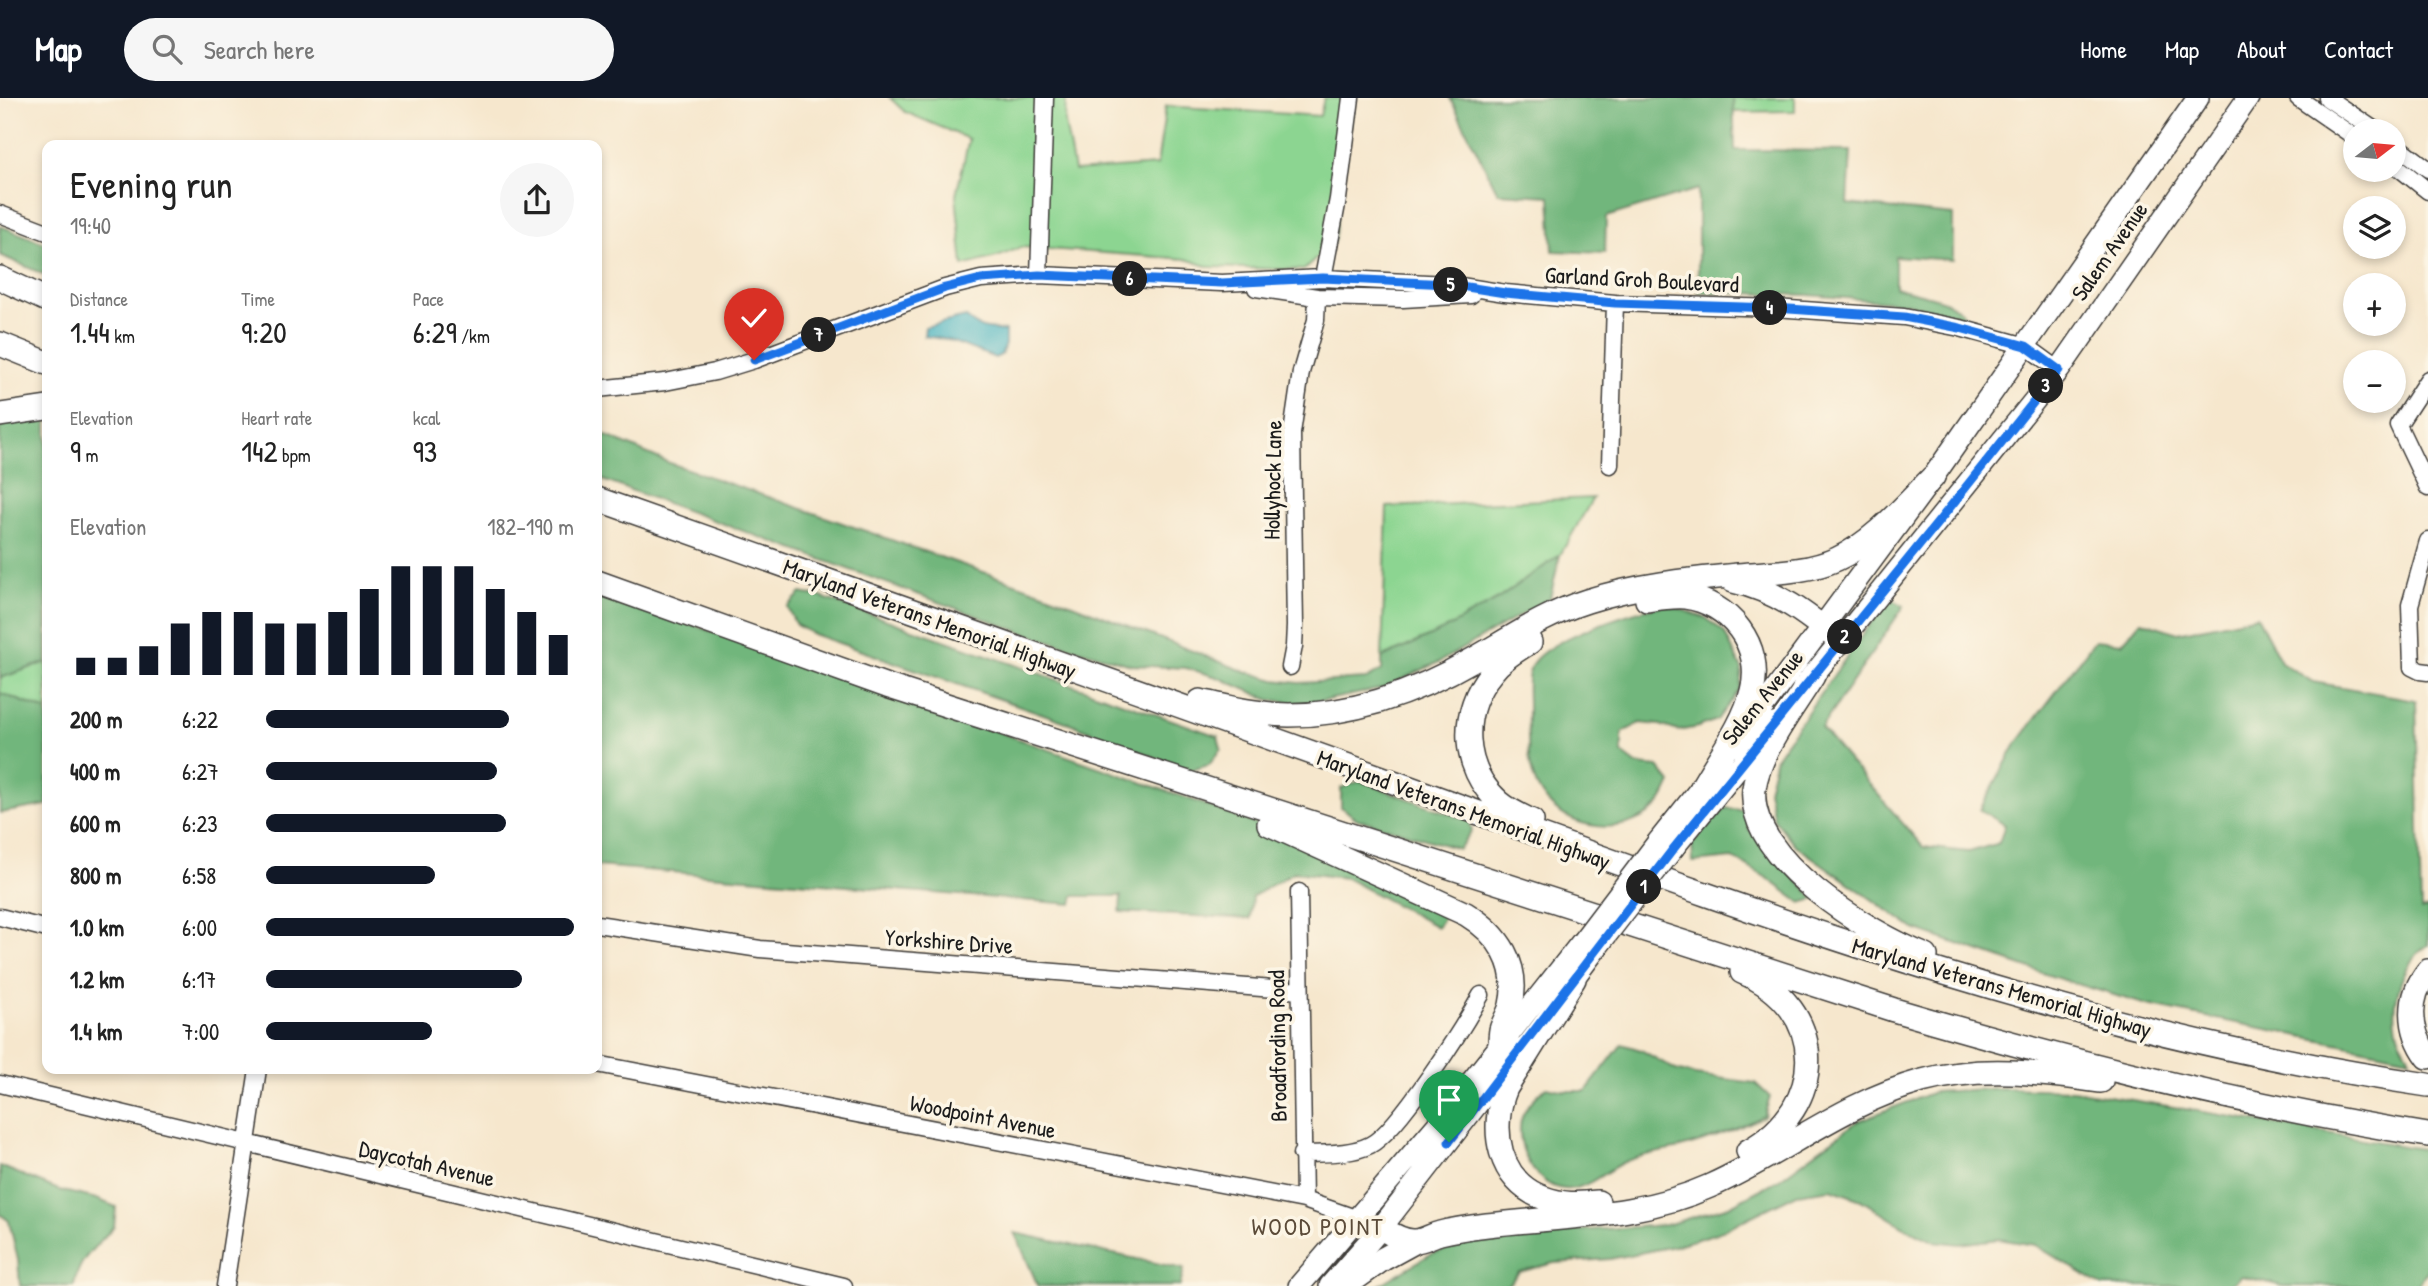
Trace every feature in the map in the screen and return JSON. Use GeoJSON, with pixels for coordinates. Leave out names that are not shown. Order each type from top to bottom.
{"type":"FeatureCollection","features":[{"type":"Feature","properties":{"kind":"highway"},"geometry":{"type":"LineString","coordinates":[[0,278],[42,299]]}},
{"type":"Feature","properties":{"kind":"highway"},"geometry":{"type":"LineString","coordinates":[[0,285],[42,299]]}},
{"type":"Feature","properties":{"kind":"highway"},"geometry":{"type":"LineString","coordinates":[[0,344],[42,361]]}},
{"type":"Feature","properties":{"kind":"highway"},"geometry":{"type":"LineString","coordinates":[[0,415],[42,409]]}},
{"type":"Feature","properties":{"kind":"highway"},"geometry":{"type":"LineString","coordinates":[[1031,654],[1227,707],[1289,715],[1320,713],[1384,701],[1418,688],[1549,616],[1582,603],[1640,587],[1804,569],[1838,559],[1855,550],[1933,477]]}},
{"type":"Feature","properties":{"kind":"highway","name":"Maryland Veterans Memorial Highway"},"geometry":{"type":"LineString","coordinates":[[602,501],[1385,779],[1626,868],[1913,965],[2049,1005],[2243,1052],[2428,1085]]}},
{"type":"Feature","properties":{"kind":"highway"},"geometry":{"type":"LineString","coordinates":[[1716,578],[1745,583],[1770,592],[1796,607],[1841,642]]}},
{"type":"Feature","properties":{"kind":"highway"},"geometry":{"type":"LineString","coordinates":[[602,584],[887,686],[1895,1010],[2033,1051],[2223,1097],[2428,1135]]}},
{"type":"Feature","properties":{"kind":"highway"},"geometry":{"type":"LineString","coordinates":[[1626,868],[1522,816],[1501,804],[1488,790],[1471,756],[1469,717],[1474,698],[1493,669],[1530,642],[1584,617],[1612,608],[1669,597],[1686,597],[1713,605],[1727,615],[1746,638],[1755,671],[1753,690],[1746,708],[1702,787]]}},
{"type":"Feature","properties":{"kind":"highway"},"geometry":{"type":"LineString","coordinates":[[1814,676],[1764,756],[1757,774],[1754,806],[1758,823],[1767,839],[1797,874],[1867,927],[1909,949],[2049,1005]]}},
{"type":"Feature","properties":{"kind":"highway"},"geometry":{"type":"LineString","coordinates":[[1148,771],[1292,834],[1480,922],[1501,944],[1509,958],[1512,972],[1511,1007],[1501,1030],[1500,1047]]}},
{"type":"Feature","properties":{"kind":"highway"},"geometry":{"type":"LineString","coordinates":[[1574,979],[1506,1088],[1500,1104],[1497,1137],[1500,1150],[1515,1179],[1526,1188],[1541,1197],[1574,1204],[1605,1202],[1641,1194],[1703,1174],[1773,1135],[1795,1109],[1807,1079],[1809,1061],[1806,1043],[1790,1009],[1779,996],[1750,976],[1635,928]]}},
{"type":"Feature","properties":{"kind":"highway"},"geometry":{"type":"LineString","coordinates":[[2428,971],[2418,985],[2412,1017],[2414,1033],[2428,1057]]}},
{"type":"Feature","properties":{"kind":"highway"},"geometry":{"type":"LineString","coordinates":[[1345,1286],[1383,1259],[1416,1241],[1459,1229],[1606,1215],[1681,1198],[1737,1173],[1866,1100],[1955,1074],[2021,1072],[2223,1097]]}},
{"type":"Feature","properties":{"kind":"highway"},"geometry":{"type":"LineString","coordinates":[[1381,1228],[1403,1239],[1416,1241]]}},
{"type":"Feature","properties":{"kind":"main road","name":"Salem Avenue"},"geometry":{"type":"LineString","coordinates":[[1666,845],[1702,787],[1933,477],[2198,98]]}},
{"type":"Feature","properties":{"kind":"main road","name":"Salem Avenue"},"geometry":{"type":"LineString","coordinates":[[1299,1286],[1590,944],[1666,845],[1814,676],[2059,370],[2248,98]]}},
{"type":"Feature","properties":{"kind":"main road","name":"Salem Avenue"},"geometry":{"type":"LineString","coordinates":[[1330,1286],[1381,1228],[1574,979],[1590,944]]}},
{"type":"Feature","properties":{"kind":"main road"},"geometry":{"type":"LineString","coordinates":[[1358,1219],[1381,1228]]}},
{"type":"Feature","properties":{"kind":"street"},"geometry":{"type":"LineString","coordinates":[[1039,275],[1045,98]]}},
{"type":"Feature","properties":{"kind":"street"},"geometry":{"type":"LineString","coordinates":[[1323,278],[1338,199],[1351,98]]}},
{"type":"Feature","properties":{"kind":"street"},"geometry":{"type":"LineString","coordinates":[[2298,98],[2343,129]]}},
{"type":"Feature","properties":{"kind":"street"},"geometry":{"type":"LineString","coordinates":[[2327,98],[2358,119]]}},
{"type":"Feature","properties":{"kind":"street"},"geometry":{"type":"LineString","coordinates":[[2406,152],[2428,169]]}},
{"type":"Feature","properties":{"kind":"street"},"geometry":{"type":"LineString","coordinates":[[2406,174],[2428,191]]}},
{"type":"Feature","properties":{"kind":"street"},"geometry":{"type":"LineString","coordinates":[[0,214],[42,230]]}},
{"type":"Feature","properties":{"kind":"street","name":"Garland Groh Boulevard"},"geometry":{"type":"LineString","coordinates":[[602,388],[665,382],[715,372],[754,360],[945,288],[981,279],[1039,275],[1222,283],[1323,278],[1448,284],[1505,293],[1615,303],[1775,308],[1904,317],[1960,328],[2026,346],[2059,370]]}},
{"type":"Feature","properties":{"kind":"street"},"geometry":{"type":"LineString","coordinates":[[1263,289],[1323,278],[1403,299]]}},
{"type":"Feature","properties":{"kind":"street","name":"Garland Groh Boulevard"},"geometry":{"type":"LineString","coordinates":[[1222,283],[1317,297],[1403,299],[1505,293]]}},
{"type":"Feature","properties":{"kind":"street","name":"Hollyhock Lane"},"geometry":{"type":"LineString","coordinates":[[1290,667],[1295,626],[1292,433],[1301,372],[1316,320],[1317,297]]}},
{"type":"Feature","properties":{"kind":"street"},"geometry":{"type":"LineString","coordinates":[[1610,465],[1615,303]]}},
{"type":"Feature","properties":{"kind":"street"},"geometry":{"type":"LineString","coordinates":[[2428,379],[2398,425],[2428,488]]}},
{"type":"Feature","properties":{"kind":"street"},"geometry":{"type":"LineString","coordinates":[[2428,541],[2410,605],[2412,667],[2428,672]]}},
{"type":"Feature","properties":{"kind":"street","name":"Broadfording Road"},"geometry":{"type":"LineString","coordinates":[[1298,892],[1301,1154],[1304,1200]]}},
{"type":"Feature","properties":{"kind":"street"},"geometry":{"type":"LineString","coordinates":[[0,917],[42,928]]}},
{"type":"Feature","properties":{"kind":"street","name":"Yorkshire Drive"},"geometry":{"type":"LineString","coordinates":[[602,925],[760,949],[1300,991]]}},
{"type":"Feature","properties":{"kind":"street"},"geometry":{"type":"LineString","coordinates":[[1301,1154],[1351,1151],[1381,1138],[1465,1023],[1480,995]]}},
{"type":"Feature","properties":{"kind":"street","name":"Woodpoint Avenue"},"geometry":{"type":"LineString","coordinates":[[602,1065],[1304,1200],[1358,1219]]}},
{"type":"Feature","properties":{"kind":"street"},"geometry":{"type":"LineString","coordinates":[[225,1286],[257,1074]]}},
{"type":"Feature","properties":{"kind":"street","name":"Daycotah Avenue"},"geometry":{"type":"LineString","coordinates":[[0,1084],[844,1286]]}},
{"type":"Feature","properties":{"kind":"green space"},"geometry":{"type":"Polygon","coordinates":[[[890,98],[1066,98],[1065,123],[1074,171],[1157,165],[1166,106],[1320,116],[1324,98],[1353,98],[1334,242],[1304,270],[1210,267],[1186,259],[1021,247],[963,266],[956,195],[969,139],[905,112],[890,98]]]}},
{"type":"Feature","properties":{"kind":"green space"},"geometry":{"type":"Polygon","coordinates":[[[1450,98],[1733,98],[1735,150],[1851,151],[1848,204],[1953,215],[1953,260],[1895,256],[1895,287],[1944,301],[1953,305],[1965,317],[1907,303],[1808,295],[1698,292],[1698,189],[1606,217],[1605,253],[1553,251],[1550,196],[1498,193],[1450,98]]]}},
{"type":"Feature","properties":{"kind":"green space"},"geometry":{"type":"Polygon","coordinates":[[[1733,98],[1795,98],[1795,111],[1733,112],[1733,98]]]}},
{"type":"Feature","properties":{"kind":"green space"},"geometry":{"type":"Polygon","coordinates":[[[0,226],[42,242],[42,274],[0,255],[0,226]]]}},
{"type":"Feature","properties":{"kind":"green space"},"geometry":{"type":"Polygon","coordinates":[[[42,419],[42,664],[0,678],[0,424],[42,419]]]}},
{"type":"Feature","properties":{"kind":"green space"},"geometry":{"type":"Polygon","coordinates":[[[602,434],[667,462],[1044,593],[1241,670],[1275,680],[1299,683],[1366,679],[1382,670],[1382,658],[1441,631],[1498,599],[1560,555],[1550,598],[1439,662],[1381,689],[1327,700],[1298,703],[1270,700],[1217,677],[1186,668],[1131,665],[1027,634],[602,480],[602,434]]]}},
{"type":"Feature","properties":{"kind":"green space"},"geometry":{"type":"Polygon","coordinates":[[[1593,498],[1560,555],[1498,599],[1442,631],[1382,658],[1387,507],[1593,498]]]}},
{"type":"Feature","properties":{"kind":"green space"},"geometry":{"type":"Polygon","coordinates":[[[602,593],[1195,801],[1295,839],[1449,910],[1437,927],[1346,878],[1294,872],[1252,897],[1250,919],[1120,912],[1121,896],[1074,896],[1072,904],[602,866],[602,593]]]}},
{"type":"Feature","properties":{"kind":"green space"},"geometry":{"type":"Polygon","coordinates":[[[801,593],[821,597],[1218,736],[1221,749],[1209,765],[1189,771],[1072,724],[813,634],[796,625],[787,607],[801,593]]]}},
{"type":"Feature","properties":{"kind":"green space"},"geometry":{"type":"Polygon","coordinates":[[[1889,597],[1904,606],[1821,728],[1923,847],[1969,852],[1999,843],[2005,825],[1980,810],[2015,746],[2095,640],[2122,643],[2141,621],[2178,633],[2257,616],[2281,662],[2313,682],[2416,700],[2421,910],[2428,908],[2428,945],[2404,974],[2396,1000],[2397,1027],[2410,1058],[2147,1005],[2054,977],[1914,929],[1795,845],[1774,819],[1768,790],[1776,757],[1889,597]]]}},
{"type":"Feature","properties":{"kind":"green space"},"geometry":{"type":"Polygon","coordinates":[[[1668,605],[1706,618],[1724,632],[1742,669],[1740,689],[1717,720],[1678,731],[1660,725],[1640,723],[1622,733],[1622,753],[1638,765],[1658,767],[1671,783],[1661,802],[1648,814],[1633,822],[1616,826],[1582,823],[1566,816],[1552,806],[1541,793],[1532,773],[1528,750],[1528,687],[1532,664],[1546,650],[1579,633],[1619,618],[1668,605]]]}},
{"type":"Feature","properties":{"kind":"green space"},"geometry":{"type":"Polygon","coordinates":[[[42,664],[42,709],[0,693],[0,678],[42,664]]]}},
{"type":"Feature","properties":{"kind":"green space"},"geometry":{"type":"Polygon","coordinates":[[[0,693],[42,709],[42,806],[0,813],[0,693]]]}},
{"type":"Feature","properties":{"kind":"green space"},"geometry":{"type":"Polygon","coordinates":[[[1360,781],[1469,821],[1472,830],[1459,849],[1357,819],[1341,807],[1341,788],[1360,781]]]}},
{"type":"Feature","properties":{"kind":"green space"},"geometry":{"type":"Polygon","coordinates":[[[1726,808],[1746,811],[1748,828],[1815,899],[1801,903],[1733,858],[1693,862],[1692,841],[1726,808]]]}},
{"type":"Feature","properties":{"kind":"green space"},"geometry":{"type":"Polygon","coordinates":[[[1622,1044],[1641,1050],[1676,1070],[1755,1083],[1770,1097],[1764,1116],[1705,1141],[1630,1160],[1577,1188],[1561,1189],[1545,1182],[1528,1162],[1522,1146],[1520,1127],[1524,1112],[1546,1087],[1586,1091],[1622,1044]]]}},
{"type":"Feature","properties":{"kind":"green space"},"geometry":{"type":"Polygon","coordinates":[[[2002,1088],[2073,1090],[2428,1150],[2428,1270],[2416,1286],[2282,1286],[2241,1276],[2229,1286],[2103,1286],[2035,1245],[1998,1239],[1960,1244],[1933,1241],[1861,1200],[1831,1189],[1797,1194],[1717,1233],[1674,1246],[1610,1259],[1554,1263],[1519,1272],[1507,1286],[1378,1286],[1431,1254],[1492,1236],[1666,1225],[1729,1206],[1778,1180],[1858,1121],[1934,1092],[2002,1088]]]}},
{"type":"Feature","properties":{"kind":"green space"},"geometry":{"type":"Polygon","coordinates":[[[0,1166],[59,1190],[97,1199],[116,1207],[114,1226],[84,1260],[74,1286],[20,1286],[18,1260],[9,1221],[0,1214],[0,1166]]]}},
{"type":"Feature","properties":{"kind":"green space"},"geometry":{"type":"Polygon","coordinates":[[[1015,1233],[1184,1269],[1180,1286],[1038,1286],[1015,1233]]]}},
{"type":"Feature","properties":{"kind":"water"},"geometry":{"type":"Polygon","coordinates":[[[965,317],[980,327],[1005,331],[1005,344],[1001,355],[995,358],[948,340],[924,336],[925,327],[965,317]]]}},
{"type":"Feature","properties":{"kind":"district","name":"WOOD POINT"},"geometry":{"type":"Point","coordinates":[1318,1226]}},
{"type":"Feature","properties":{"kind":"route"},"geometry":{"type":"LineString","coordinates":[[754,360],[945,288],[981,279],[1039,275],[1222,283],[1323,278],[1448,284],[1505,293],[1615,303],[1775,308],[1904,317],[1960,328],[2026,346],[2059,370],[1674,848],[1449,1142]]}}]}
